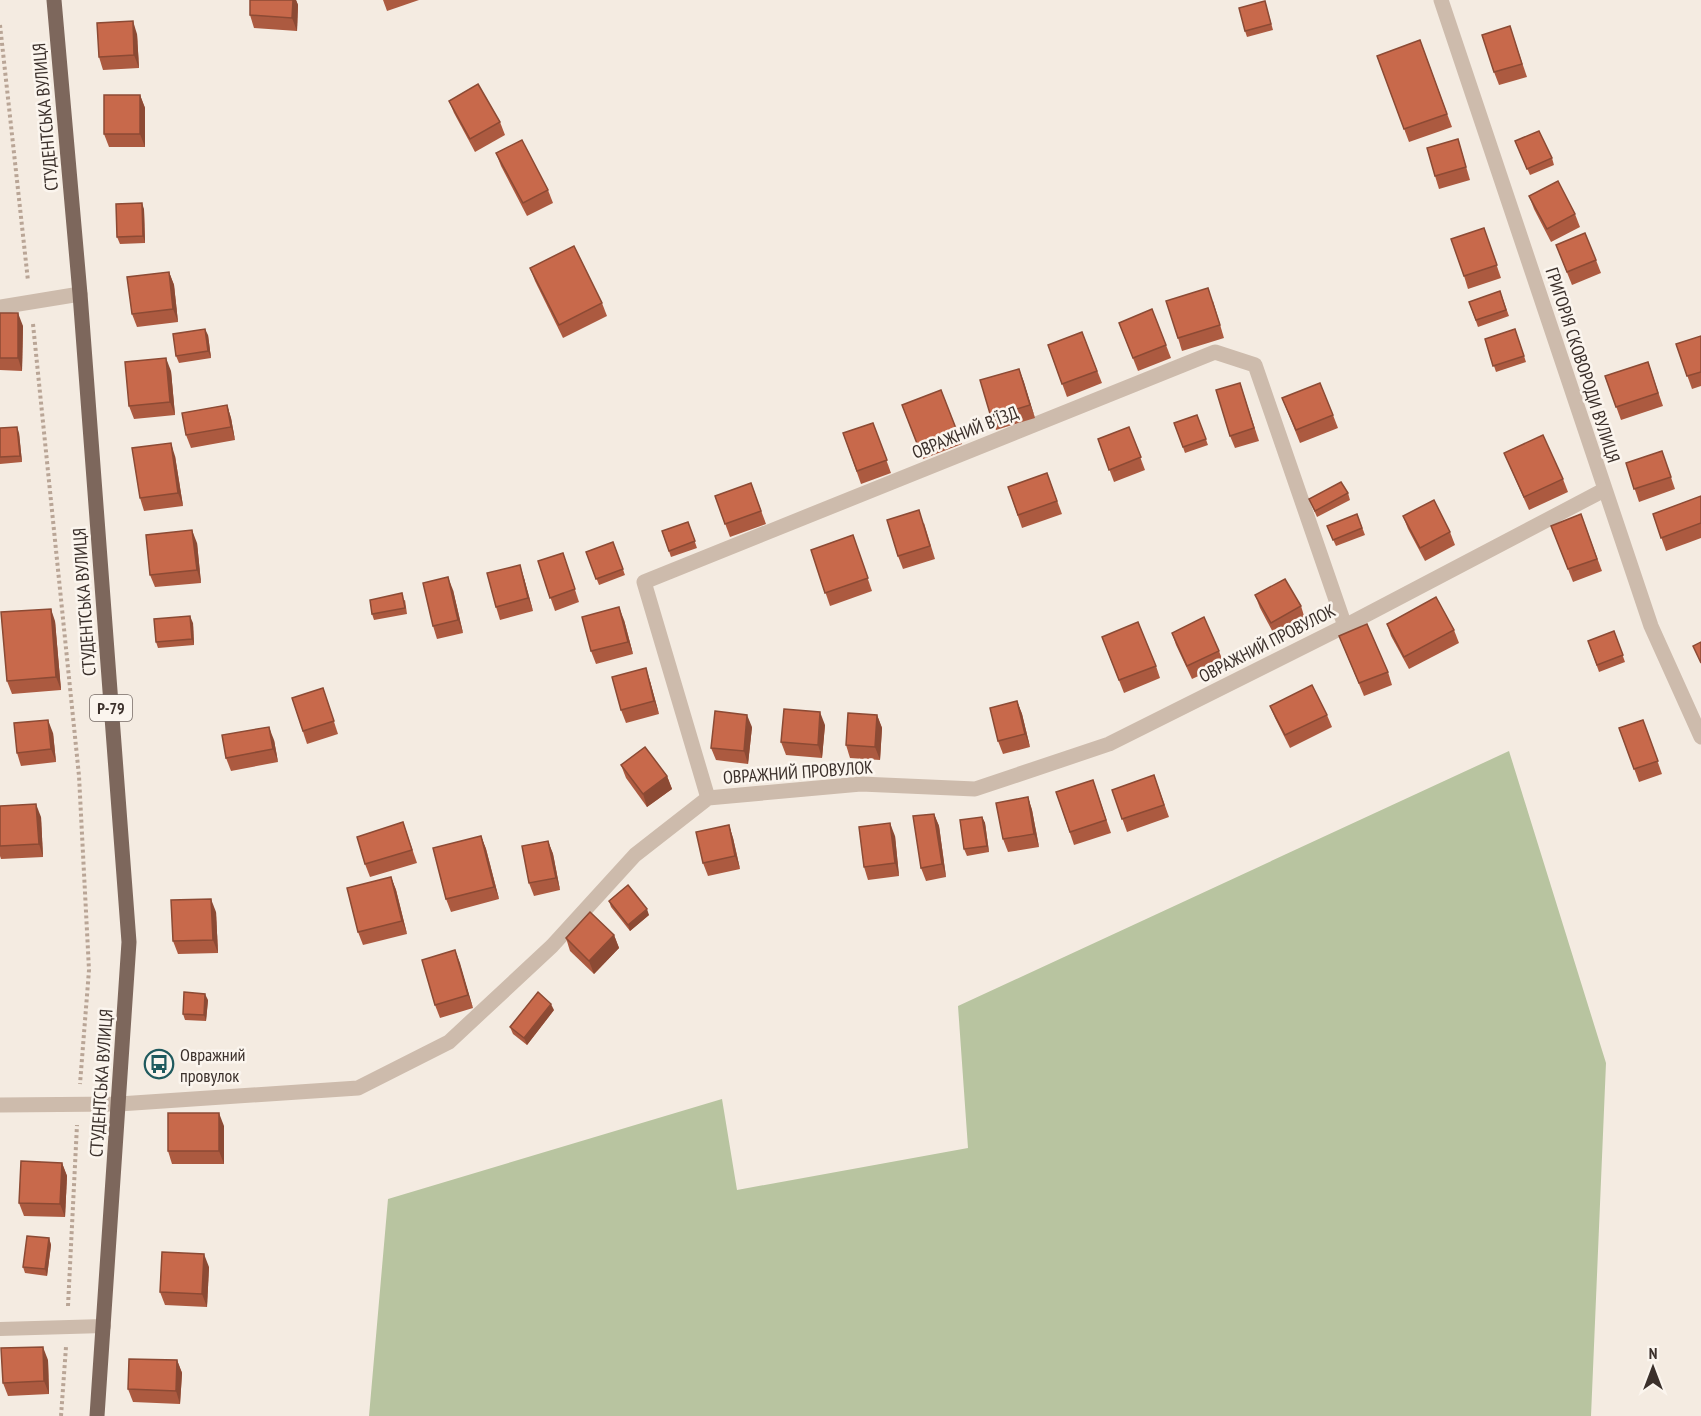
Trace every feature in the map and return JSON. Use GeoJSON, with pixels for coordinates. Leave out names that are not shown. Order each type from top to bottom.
{"type":"FeatureCollection","features":[{"type":"Feature","properties":{"kind":"main road","name":"СТУДЕНТСЬКА ВУЛИЦЯ"},"geometry":{"type":"LineString","coordinates":[[54,0],[80,294],[129,942],[97,1416]]}},
{"type":"Feature","properties":{"kind":"street","name":"ГРИГОРІЯ СКОВОРОДИ ВУЛИЦЯ"},"geometry":{"type":"LineString","coordinates":[[1441,0],[1651,626],[1701,737]]}},
{"type":"Feature","properties":{"kind":"street"},"geometry":{"type":"LineString","coordinates":[[0,307],[80,294]]}},
{"type":"Feature","properties":{"kind":"street","name":"ОВРАЖНИЙ В'ЇЗД"},"geometry":{"type":"LineString","coordinates":[[708,798],[644,582],[1215,352],[1255,365],[1344,626]]}},
{"type":"Feature","properties":{"kind":"street","name":"ОВРАЖНИЙ ПРОВУЛОК"},"geometry":{"type":"LineString","coordinates":[[0,1105],[119,1104],[358,1088],[449,1042],[552,946],[635,855],[708,798],[861,784],[975,789],[1109,744],[1344,626],[1604,490]]}},
{"type":"Feature","properties":{"kind":"lane"},"geometry":{"type":"LineString","coordinates":[[0,1329],[104,1326]]}},
{"type":"Feature","properties":{"kind":"path"},"geometry":{"type":"LineString","coordinates":[[0,25],[80,776],[89,970],[78,1104],[61,1416]]}},
{"type":"Feature","properties":{"kind":"green space"},"geometry":{"type":"Polygon","coordinates":[[[1509,751],[1606,1063],[1591,1416],[369,1416],[388,1199],[722,1099],[737,1190],[968,1148],[958,1006],[1509,751]]]}},
{"type":"Feature","properties":{"kind":"building"},"geometry":{"type":"Polygon","coordinates":[[[250,0],[293,0],[292,18],[250,15],[250,0]]]}},
{"type":"Feature","properties":{"kind":"building"},"geometry":{"type":"Polygon","coordinates":[[[1265,1],[1271,24],[1245,31],[1239,8],[1265,1]]]}},
{"type":"Feature","properties":{"kind":"building"},"geometry":{"type":"Polygon","coordinates":[[[133,21],[134,55],[99,57],[97,23],[133,21]]]}},
{"type":"Feature","properties":{"kind":"building"},"geometry":{"type":"Polygon","coordinates":[[[1510,26],[1522,64],[1494,72],[1482,35],[1510,26]]]}},
{"type":"Feature","properties":{"kind":"building"},"geometry":{"type":"Polygon","coordinates":[[[1420,40],[1447,114],[1404,129],[1377,56],[1420,40]]]}},
{"type":"Feature","properties":{"kind":"building"},"geometry":{"type":"Polygon","coordinates":[[[478,84],[500,122],[470,139],[449,101],[478,84]]]}},
{"type":"Feature","properties":{"kind":"building"},"geometry":{"type":"Polygon","coordinates":[[[104,95],[140,95],[140,134],[104,134],[104,95]]]}},
{"type":"Feature","properties":{"kind":"building"},"geometry":{"type":"Polygon","coordinates":[[[1539,131],[1552,158],[1527,169],[1515,141],[1539,131]]]}},
{"type":"Feature","properties":{"kind":"building"},"geometry":{"type":"Polygon","coordinates":[[[1458,139],[1466,167],[1435,176],[1427,148],[1458,139]]]}},
{"type":"Feature","properties":{"kind":"building"},"geometry":{"type":"Polygon","coordinates":[[[522,140],[548,190],[523,203],[496,153],[522,140]]]}},
{"type":"Feature","properties":{"kind":"building"},"geometry":{"type":"Polygon","coordinates":[[[1558,181],[1575,214],[1547,229],[1529,196],[1558,181]]]}},
{"type":"Feature","properties":{"kind":"building"},"geometry":{"type":"Polygon","coordinates":[[[142,203],[143,236],[117,237],[116,204],[142,203]]]}},
{"type":"Feature","properties":{"kind":"building"},"geometry":{"type":"Polygon","coordinates":[[[1484,228],[1497,265],[1464,276],[1451,239],[1484,228]]]}},
{"type":"Feature","properties":{"kind":"building"},"geometry":{"type":"Polygon","coordinates":[[[1585,233],[1596,260],[1567,272],[1556,245],[1585,233]]]}},
{"type":"Feature","properties":{"kind":"building"},"geometry":{"type":"Polygon","coordinates":[[[574,246],[602,303],[559,325],[530,268],[574,246]]]}},
{"type":"Feature","properties":{"kind":"building"},"geometry":{"type":"Polygon","coordinates":[[[169,272],[173,309],[132,314],[127,277],[169,272]]]}},
{"type":"Feature","properties":{"kind":"building"},"geometry":{"type":"Polygon","coordinates":[[[1208,288],[1220,325],[1178,338],[1166,301],[1208,288]]]}},
{"type":"Feature","properties":{"kind":"building"},"geometry":{"type":"Polygon","coordinates":[[[1500,291],[1506,310],[1476,320],[1469,302],[1500,291]]]}},
{"type":"Feature","properties":{"kind":"building"},"geometry":{"type":"Polygon","coordinates":[[[1152,309],[1166,345],[1133,358],[1119,323],[1152,309]]]}},
{"type":"Feature","properties":{"kind":"building"},"geometry":{"type":"Polygon","coordinates":[[[0,313],[18,313],[18,358],[0,358],[0,313]]]}},
{"type":"Feature","properties":{"kind":"building"},"geometry":{"type":"Polygon","coordinates":[[[205,329],[208,351],[176,356],[173,334],[205,329]]]}},
{"type":"Feature","properties":{"kind":"building"},"geometry":{"type":"Polygon","coordinates":[[[1515,329],[1524,356],[1493,366],[1485,339],[1515,329]]]}},
{"type":"Feature","properties":{"kind":"building"},"geometry":{"type":"Polygon","coordinates":[[[1082,332],[1097,371],[1062,384],[1048,345],[1082,332]]]}},
{"type":"Feature","properties":{"kind":"building"},"geometry":{"type":"Polygon","coordinates":[[[1701,336],[1701,372],[1687,376],[1676,344],[1701,336]]]}},
{"type":"Feature","properties":{"kind":"building"},"geometry":{"type":"Polygon","coordinates":[[[166,358],[170,402],[129,406],[125,362],[166,358]]]}},
{"type":"Feature","properties":{"kind":"building"},"geometry":{"type":"Polygon","coordinates":[[[1648,362],[1658,393],[1616,407],[1605,376],[1648,362]]]}},
{"type":"Feature","properties":{"kind":"building"},"geometry":{"type":"Polygon","coordinates":[[[1019,369],[1030,405],[991,417],[980,380],[1019,369]]]}},
{"type":"Feature","properties":{"kind":"building"},"geometry":{"type":"Polygon","coordinates":[[[1240,383],[1254,428],[1230,436],[1216,390],[1240,383]]]}},
{"type":"Feature","properties":{"kind":"building"},"geometry":{"type":"Polygon","coordinates":[[[1320,383],[1333,415],[1296,430],[1282,398],[1320,383]]]}},
{"type":"Feature","properties":{"kind":"building"},"geometry":{"type":"Polygon","coordinates":[[[941,390],[957,431],[918,446],[902,405],[941,390]]]}},
{"type":"Feature","properties":{"kind":"building"},"geometry":{"type":"Polygon","coordinates":[[[227,405],[231,427],[186,435],[182,413],[227,405]]]}},
{"type":"Feature","properties":{"kind":"building"},"geometry":{"type":"Polygon","coordinates":[[[1197,415],[1206,439],[1183,447],[1174,423],[1197,415]]]}},
{"type":"Feature","properties":{"kind":"building"},"geometry":{"type":"Polygon","coordinates":[[[873,423],[887,460],[857,471],[843,433],[873,423]]]}},
{"type":"Feature","properties":{"kind":"building"},"geometry":{"type":"Polygon","coordinates":[[[17,427],[20,456],[0,457],[0,428],[17,427]]]}},
{"type":"Feature","properties":{"kind":"building"},"geometry":{"type":"Polygon","coordinates":[[[1129,427],[1141,457],[1109,470],[1098,439],[1129,427]]]}},
{"type":"Feature","properties":{"kind":"building"},"geometry":{"type":"Polygon","coordinates":[[[1543,435],[1563,479],[1524,497],[1504,453],[1543,435]]]}},
{"type":"Feature","properties":{"kind":"building"},"geometry":{"type":"Polygon","coordinates":[[[171,443],[178,493],[140,498],[132,448],[171,443]]]}},
{"type":"Feature","properties":{"kind":"building"},"geometry":{"type":"Polygon","coordinates":[[[1662,451],[1671,477],[1634,489],[1626,463],[1662,451]]]}},
{"type":"Feature","properties":{"kind":"building"},"geometry":{"type":"Polygon","coordinates":[[[1047,473],[1057,501],[1018,515],[1008,487],[1047,473]]]}},
{"type":"Feature","properties":{"kind":"building"},"geometry":{"type":"Polygon","coordinates":[[[1341,482],[1348,493],[1315,511],[1309,499],[1341,482]]]}},
{"type":"Feature","properties":{"kind":"building"},"geometry":{"type":"Polygon","coordinates":[[[751,483],[761,511],[725,524],[715,496],[751,483]]]}},
{"type":"Feature","properties":{"kind":"building"},"geometry":{"type":"Polygon","coordinates":[[[1701,496],[1701,523],[1661,538],[1653,514],[1701,496]]]}},
{"type":"Feature","properties":{"kind":"building"},"geometry":{"type":"Polygon","coordinates":[[[1434,500],[1450,532],[1420,548],[1403,516],[1434,500]]]}},
{"type":"Feature","properties":{"kind":"building"},"geometry":{"type":"Polygon","coordinates":[[[919,510],[930,546],[898,556],[887,520],[919,510]]]}},
{"type":"Feature","properties":{"kind":"building"},"geometry":{"type":"Polygon","coordinates":[[[1357,514],[1362,528],[1333,540],[1327,526],[1357,514]]]}},
{"type":"Feature","properties":{"kind":"building"},"geometry":{"type":"Polygon","coordinates":[[[1581,514],[1597,559],[1568,569],[1551,526],[1581,514]]]}},
{"type":"Feature","properties":{"kind":"building"},"geometry":{"type":"Polygon","coordinates":[[[688,522],[695,541],[669,551],[662,531],[688,522]]]}},
{"type":"Feature","properties":{"kind":"building"},"geometry":{"type":"Polygon","coordinates":[[[192,530],[197,570],[150,575],[146,535],[192,530]]]}},
{"type":"Feature","properties":{"kind":"building"},"geometry":{"type":"Polygon","coordinates":[[[853,535],[868,578],[825,593],[811,550],[853,535]]]}},
{"type":"Feature","properties":{"kind":"building"},"geometry":{"type":"Polygon","coordinates":[[[613,542],[623,569],[596,579],[586,552],[613,542]]]}},
{"type":"Feature","properties":{"kind":"building"},"geometry":{"type":"Polygon","coordinates":[[[563,553],[575,589],[550,598],[538,561],[563,553]]]}},
{"type":"Feature","properties":{"kind":"building"},"geometry":{"type":"Polygon","coordinates":[[[520,565],[528,598],[496,607],[487,573],[520,565]]]}},
{"type":"Feature","properties":{"kind":"building"},"geometry":{"type":"Polygon","coordinates":[[[448,577],[458,620],[433,626],[423,583],[448,577]]]}},
{"type":"Feature","properties":{"kind":"building"},"geometry":{"type":"Polygon","coordinates":[[[1285,579],[1301,606],[1271,623],[1255,595],[1285,579]]]}},
{"type":"Feature","properties":{"kind":"building"},"geometry":{"type":"Polygon","coordinates":[[[402,593],[405,608],[372,614],[370,600],[402,593]]]}},
{"type":"Feature","properties":{"kind":"building"},"geometry":{"type":"Polygon","coordinates":[[[1436,597],[1454,630],[1404,657],[1387,624],[1436,597]]]}},
{"type":"Feature","properties":{"kind":"building"},"geometry":{"type":"Polygon","coordinates":[[[619,607],[628,642],[591,651],[582,617],[619,607]]]}},
{"type":"Feature","properties":{"kind":"building"},"geometry":{"type":"Polygon","coordinates":[[[51,609],[56,677],[7,681],[1,612],[51,609]]]}},
{"type":"Feature","properties":{"kind":"building"},"geometry":{"type":"Polygon","coordinates":[[[190,616],[192,639],[156,642],[154,619],[190,616]]]}},
{"type":"Feature","properties":{"kind":"building"},"geometry":{"type":"Polygon","coordinates":[[[1204,617],[1219,651],[1187,666],[1172,633],[1204,617]]]}},
{"type":"Feature","properties":{"kind":"building"},"geometry":{"type":"Polygon","coordinates":[[[1138,622],[1156,666],[1119,680],[1102,637],[1138,622]]]}},
{"type":"Feature","properties":{"kind":"building"},"geometry":{"type":"Polygon","coordinates":[[[1367,624],[1388,672],[1359,683],[1339,636],[1367,624]]]}},
{"type":"Feature","properties":{"kind":"building"},"geometry":{"type":"Polygon","coordinates":[[[1614,631],[1623,655],[1597,665],[1588,641],[1614,631]]]}},
{"type":"Feature","properties":{"kind":"building"},"geometry":{"type":"Polygon","coordinates":[[[1701,642],[1701,663],[1693,646],[1701,642]]]}},
{"type":"Feature","properties":{"kind":"building"},"geometry":{"type":"Polygon","coordinates":[[[646,668],[654,701],[621,710],[612,677],[646,668]]]}},
{"type":"Feature","properties":{"kind":"building"},"geometry":{"type":"Polygon","coordinates":[[[1312,685],[1327,715],[1285,735],[1270,706],[1312,685]]]}},
{"type":"Feature","properties":{"kind":"building"},"geometry":{"type":"Polygon","coordinates":[[[323,688],[334,721],[303,731],[292,698],[323,688]]]}},
{"type":"Feature","properties":{"kind":"building"},"geometry":{"type":"Polygon","coordinates":[[[1017,701],[1025,734],[998,741],[990,708],[1017,701]]]}},
{"type":"Feature","properties":{"kind":"building"},"geometry":{"type":"Polygon","coordinates":[[[784,709],[820,712],[818,745],[781,742],[784,709]]]}},
{"type":"Feature","properties":{"kind":"building"},"geometry":{"type":"Polygon","coordinates":[[[715,711],[747,715],[744,751],[711,748],[715,711]]]}},
{"type":"Feature","properties":{"kind":"building"},"geometry":{"type":"Polygon","coordinates":[[[848,713],[877,715],[875,747],[846,745],[848,713]]]}},
{"type":"Feature","properties":{"kind":"building"},"geometry":{"type":"Polygon","coordinates":[[[48,720],[51,749],[17,753],[14,723],[48,720]]]}},
{"type":"Feature","properties":{"kind":"building"},"geometry":{"type":"Polygon","coordinates":[[[1643,720],[1658,761],[1634,769],[1619,728],[1643,720]]]}},
{"type":"Feature","properties":{"kind":"building"},"geometry":{"type":"Polygon","coordinates":[[[269,727],[273,749],[226,758],[222,735],[269,727]]]}},
{"type":"Feature","properties":{"kind":"building"},"geometry":{"type":"Polygon","coordinates":[[[645,747],[667,776],[643,794],[621,765],[645,747]]]}},
{"type":"Feature","properties":{"kind":"building"},"geometry":{"type":"Polygon","coordinates":[[[1154,775],[1164,805],[1122,819],[1112,790],[1154,775]]]}},
{"type":"Feature","properties":{"kind":"building"},"geometry":{"type":"Polygon","coordinates":[[[1093,780],[1106,820],[1070,832],[1056,792],[1093,780]]]}},
{"type":"Feature","properties":{"kind":"building"},"geometry":{"type":"Polygon","coordinates":[[[1028,797],[1034,834],[1003,839],[996,803],[1028,797]]]}},
{"type":"Feature","properties":{"kind":"building"},"geometry":{"type":"Polygon","coordinates":[[[36,804],[39,844],[0,846],[0,806],[36,804]]]}},
{"type":"Feature","properties":{"kind":"building"},"geometry":{"type":"Polygon","coordinates":[[[934,814],[942,864],[921,868],[913,816],[934,814]]]}},
{"type":"Feature","properties":{"kind":"building"},"geometry":{"type":"Polygon","coordinates":[[[982,817],[987,846],[964,849],[960,820],[982,817]]]}},
{"type":"Feature","properties":{"kind":"building"},"geometry":{"type":"Polygon","coordinates":[[[403,822],[412,850],[365,864],[357,837],[403,822]]]}},
{"type":"Feature","properties":{"kind":"building"},"geometry":{"type":"Polygon","coordinates":[[[890,823],[895,863],[864,867],[859,827],[890,823]]]}},
{"type":"Feature","properties":{"kind":"building"},"geometry":{"type":"Polygon","coordinates":[[[729,825],[735,856],[703,863],[696,832],[729,825]]]}},
{"type":"Feature","properties":{"kind":"building"},"geometry":{"type":"Polygon","coordinates":[[[481,836],[494,887],[446,899],[433,848],[481,836]]]}},
{"type":"Feature","properties":{"kind":"building"},"geometry":{"type":"Polygon","coordinates":[[[548,841],[556,878],[529,883],[522,846],[548,841]]]}},
{"type":"Feature","properties":{"kind":"building"},"geometry":{"type":"Polygon","coordinates":[[[391,877],[402,921],[358,932],[347,888],[391,877]]]}},
{"type":"Feature","properties":{"kind":"building"},"geometry":{"type":"Polygon","coordinates":[[[628,885],[647,909],[628,925],[609,901],[628,885]]]}},
{"type":"Feature","properties":{"kind":"building"},"geometry":{"type":"Polygon","coordinates":[[[211,899],[213,940],[173,941],[171,900],[211,899]]]}},
{"type":"Feature","properties":{"kind":"building"},"geometry":{"type":"Polygon","coordinates":[[[590,912],[614,935],[589,961],[566,938],[590,912]]]}},
{"type":"Feature","properties":{"kind":"building"},"geometry":{"type":"Polygon","coordinates":[[[455,950],[468,995],[435,1005],[422,960],[455,950]]]}},
{"type":"Feature","properties":{"kind":"building"},"geometry":{"type":"Polygon","coordinates":[[[184,992],[205,994],[204,1015],[183,1014],[184,992]]]}},
{"type":"Feature","properties":{"kind":"building"},"geometry":{"type":"Polygon","coordinates":[[[538,992],[551,1004],[524,1038],[510,1027],[538,992]]]}},
{"type":"Feature","properties":{"kind":"building"},"geometry":{"type":"Polygon","coordinates":[[[168,1113],[219,1113],[219,1151],[168,1151],[168,1113]]]}},
{"type":"Feature","properties":{"kind":"building"},"geometry":{"type":"Polygon","coordinates":[[[21,1161],[62,1163],[60,1204],[19,1203],[21,1161]]]}},
{"type":"Feature","properties":{"kind":"building"},"geometry":{"type":"Polygon","coordinates":[[[27,1236],[49,1238],[45,1269],[23,1267],[27,1236]]]}},
{"type":"Feature","properties":{"kind":"building"},"geometry":{"type":"Polygon","coordinates":[[[162,1252],[204,1254],[202,1294],[160,1292],[162,1252]]]}},
{"type":"Feature","properties":{"kind":"building"},"geometry":{"type":"Polygon","coordinates":[[[43,1347],[44,1381],[3,1383],[1,1348],[43,1347]]]}},
{"type":"Feature","properties":{"kind":"building"},"geometry":{"type":"Polygon","coordinates":[[[129,1359],[177,1360],[176,1391],[128,1389],[129,1359]]]}},
{"type":"Feature","properties":{"kind":"place","name":"Овражний провулок"},"geometry":{"type":"Point","coordinates":[159,1064]}}]}
